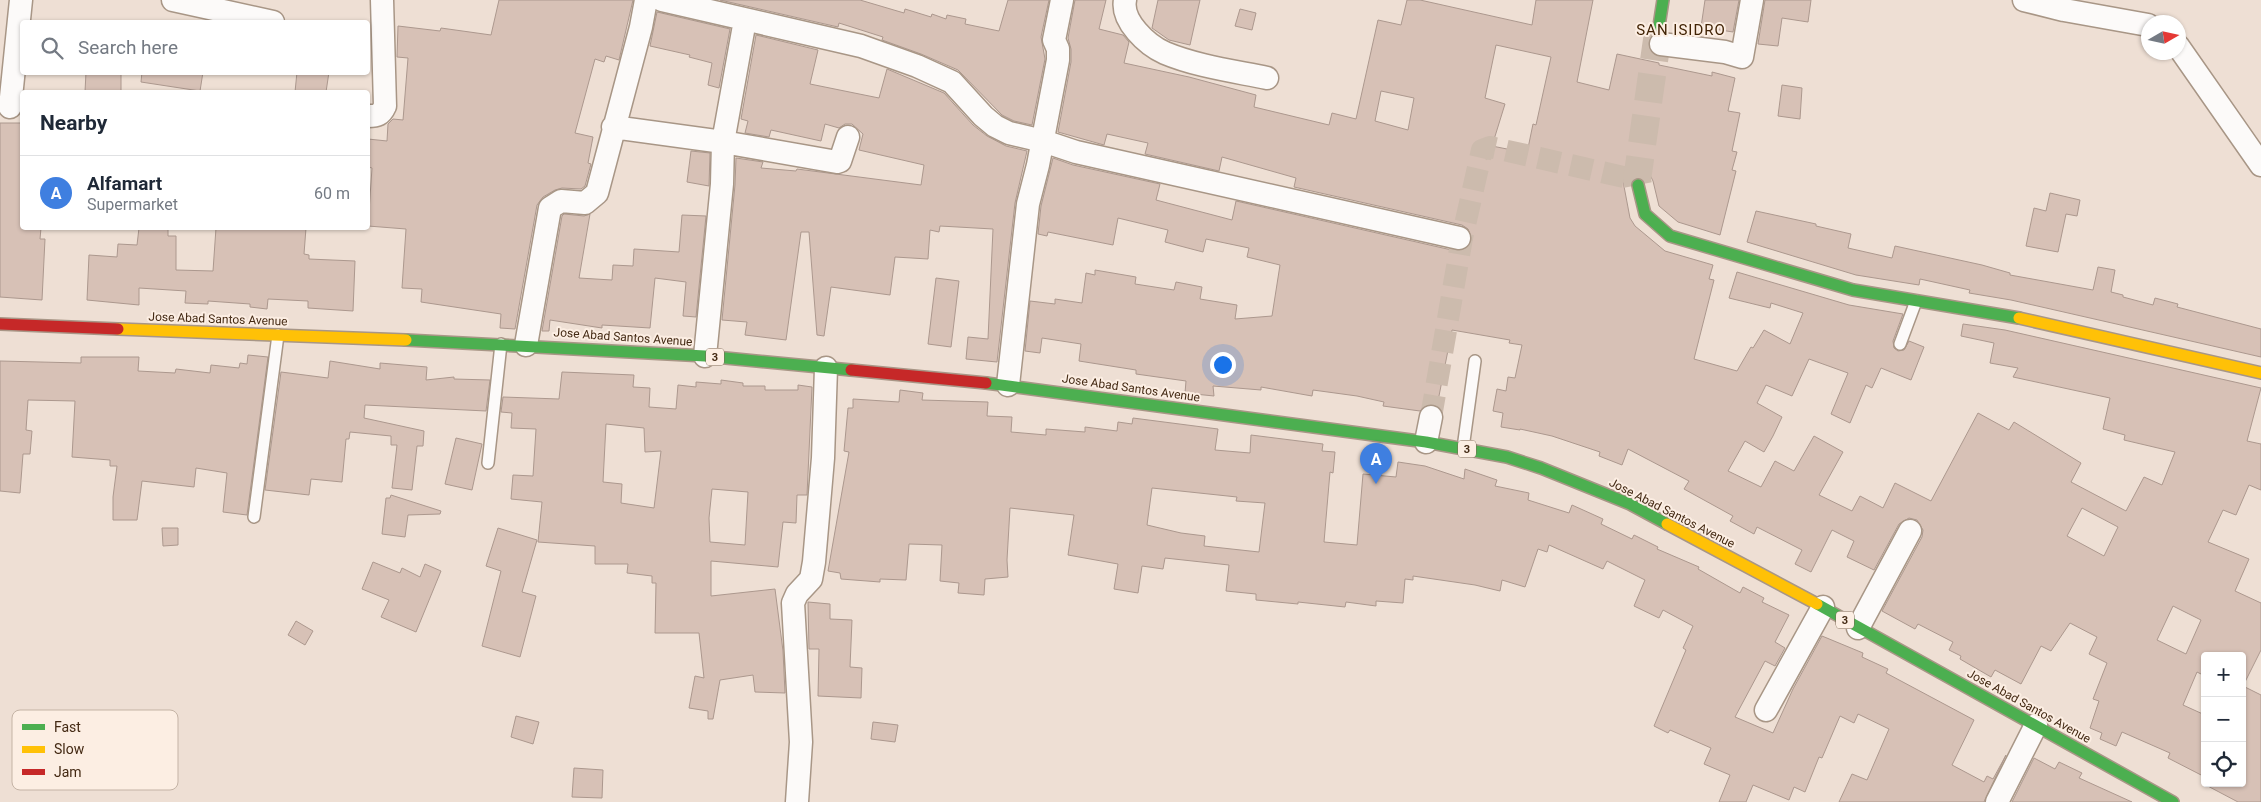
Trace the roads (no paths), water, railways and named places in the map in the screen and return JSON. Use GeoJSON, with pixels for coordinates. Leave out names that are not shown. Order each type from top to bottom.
{"type":"FeatureCollection","features":[{"type":"Feature","properties":{"kind":"main road"},"geometry":{"type":"LineString","coordinates":[[1660,35],[1663,0]]}},
{"type":"Feature","properties":{"kind":"main road"},"geometry":{"type":"LineString","coordinates":[[1638,185],[1645,214],[1670,236],[1853,290],[2008,315],[2261,373]]}},
{"type":"Feature","properties":{"kind":"main road","name":"Jose Abad Santos Avenue"},"geometry":{"type":"LineString","coordinates":[[0,324],[526,345],[705,356],[1008,385],[1426,442],[1507,457],[1621,500],[1822,607],[2173,802]]}},
{"type":"Feature","properties":{"kind":"street"},"geometry":{"type":"LineString","coordinates":[[11,107],[21,0]]}},
{"type":"Feature","properties":{"kind":"street"},"geometry":{"type":"LineString","coordinates":[[173,0],[264,20]]}},
{"type":"Feature","properties":{"kind":"street"},"geometry":{"type":"LineString","coordinates":[[375,114],[385,106],[375,45],[382,0]]}},
{"type":"Feature","properties":{"kind":"street"},"geometry":{"type":"LineString","coordinates":[[526,345],[550,208],[561,201],[585,203],[597,193],[641,27],[646,0]]}},
{"type":"Feature","properties":{"kind":"street"},"geometry":{"type":"LineString","coordinates":[[662,0],[861,46],[917,66],[952,82],[983,116],[995,126],[1009,133],[1085,154],[1460,238]]}},
{"type":"Feature","properties":{"kind":"street"},"geometry":{"type":"LineString","coordinates":[[1008,385],[1028,204],[1043,141],[1058,60],[1058,49],[1054,40],[1062,0]]}},
{"type":"Feature","properties":{"kind":"street"},"geometry":{"type":"LineString","coordinates":[[1125,0],[1124,7],[1129,21],[1146,39],[1163,52],[1189,61],[1267,78]]}},
{"type":"Feature","properties":{"kind":"street"},"geometry":{"type":"LineString","coordinates":[[1660,35],[1742,57],[1752,0]]}},
{"type":"Feature","properties":{"kind":"street"},"geometry":{"type":"LineString","coordinates":[[2024,0],[2064,10],[2141,24]]}},
{"type":"Feature","properties":{"kind":"street"},"geometry":{"type":"LineString","coordinates":[[705,356],[722,184],[723,142],[745,20]]}},
{"type":"Feature","properties":{"kind":"street"},"geometry":{"type":"LineString","coordinates":[[2186,57],[2261,165]]}},
{"type":"Feature","properties":{"kind":"street"},"geometry":{"type":"LineString","coordinates":[[613,127],[723,142],[837,162],[840,161],[848,137]]}},
{"type":"Feature","properties":{"kind":"street"},"geometry":{"type":"LineString","coordinates":[[797,802],[801,742],[792,604],[797,594],[811,579],[814,562],[823,458],[826,368]]}},
{"type":"Feature","properties":{"kind":"street"},"geometry":{"type":"LineString","coordinates":[[1426,442],[1431,417]]}},
{"type":"Feature","properties":{"kind":"street"},"geometry":{"type":"LineString","coordinates":[[1858,628],[1910,531]]}},
{"type":"Feature","properties":{"kind":"street"},"geometry":{"type":"LineString","coordinates":[[1766,710],[1822,607]]}},
{"type":"Feature","properties":{"kind":"street"},"geometry":{"type":"LineString","coordinates":[[1997,802],[2036,725]]}},
{"type":"Feature","properties":{"kind":"lane"},"geometry":{"type":"LineString","coordinates":[[1900,344],[1917,299]]}},
{"type":"Feature","properties":{"kind":"lane"},"geometry":{"type":"LineString","coordinates":[[254,518],[278,335]]}},
{"type":"Feature","properties":{"kind":"lane"},"geometry":{"type":"LineString","coordinates":[[488,463],[500,344]]}},
{"type":"Feature","properties":{"kind":"lane"},"geometry":{"type":"LineString","coordinates":[[1463,448],[1475,361]]}},
{"type":"Feature","properties":{"kind":"tunnel"},"geometry":{"type":"LineString","coordinates":[[1638,185],[1637,180],[1659,26]]}},
{"type":"Feature","properties":{"kind":"tunnel"},"geometry":{"type":"LineString","coordinates":[[1431,417],[1462,238],[1482,150],[1490,147],[1637,180]]}},
{"type":"Feature","properties":{"kind":"place","name":"Alfamart"},"geometry":{"type":"Point","coordinates":[1376,484]}},
{"type":"Feature","properties":{"kind":"district","name":"SAN ISIDRO"},"geometry":{"type":"Point","coordinates":[1681,30]}}]}
